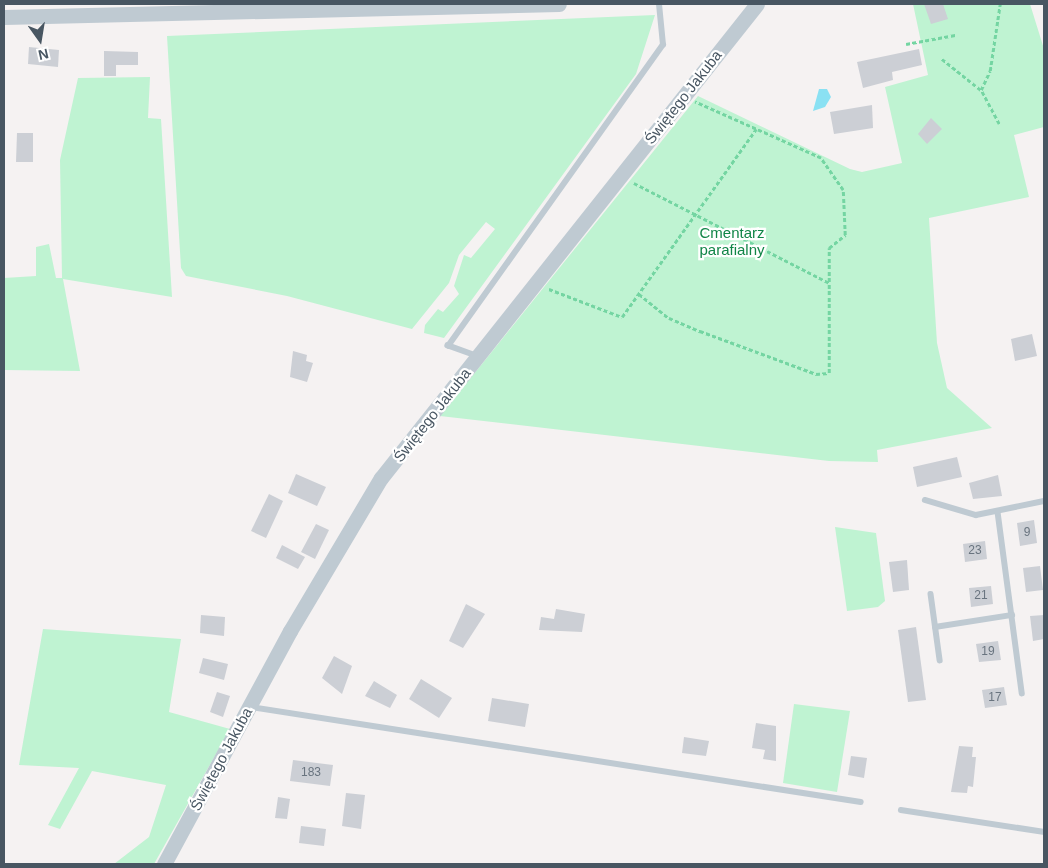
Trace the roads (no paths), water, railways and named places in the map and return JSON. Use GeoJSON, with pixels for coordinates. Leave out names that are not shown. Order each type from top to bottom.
{"type":"FeatureCollection","features":[{"type":"Feature","properties":{"kind":"street"},"geometry":{"type":"LineString","coordinates":[[4,17],[72,10],[559,4]]}},
{"type":"Feature","properties":{"kind":"street","name":"Świętego Jakuba"},"geometry":{"type":"LineString","coordinates":[[164,864],[249,707],[382,478],[749,6]]}},
{"type":"Feature","properties":{"kind":"lane"},"geometry":{"type":"LineString","coordinates":[[478,356],[448,346],[663,45],[659,4]]}},
{"type":"Feature","properties":{"kind":"lane"},"geometry":{"type":"LineString","coordinates":[[925,500],[976,515],[1044,501]]}},
{"type":"Feature","properties":{"kind":"lane"},"geometry":{"type":"LineString","coordinates":[[998,512],[1022,692]]}},
{"type":"Feature","properties":{"kind":"lane"},"geometry":{"type":"LineString","coordinates":[[930,594],[940,660]]}},
{"type":"Feature","properties":{"kind":"lane"},"geometry":{"type":"LineString","coordinates":[[935,627],[1012,615]]}},
{"type":"Feature","properties":{"kind":"lane"},"geometry":{"type":"LineString","coordinates":[[249,707],[861,802]]}},
{"type":"Feature","properties":{"kind":"lane"},"geometry":{"type":"LineString","coordinates":[[902,810],[1044,832]]}},
{"type":"Feature","properties":{"kind":"water"},"geometry":{"type":"Polygon","coordinates":[[[819,89],[827,89],[831,97],[825,107],[813,111],[819,89]]]}},
{"type":"Feature","properties":{"kind":"park label","name":"Cmentarz parafialny"},"geometry":{"type":"Point","coordinates":[732,240]}}]}
